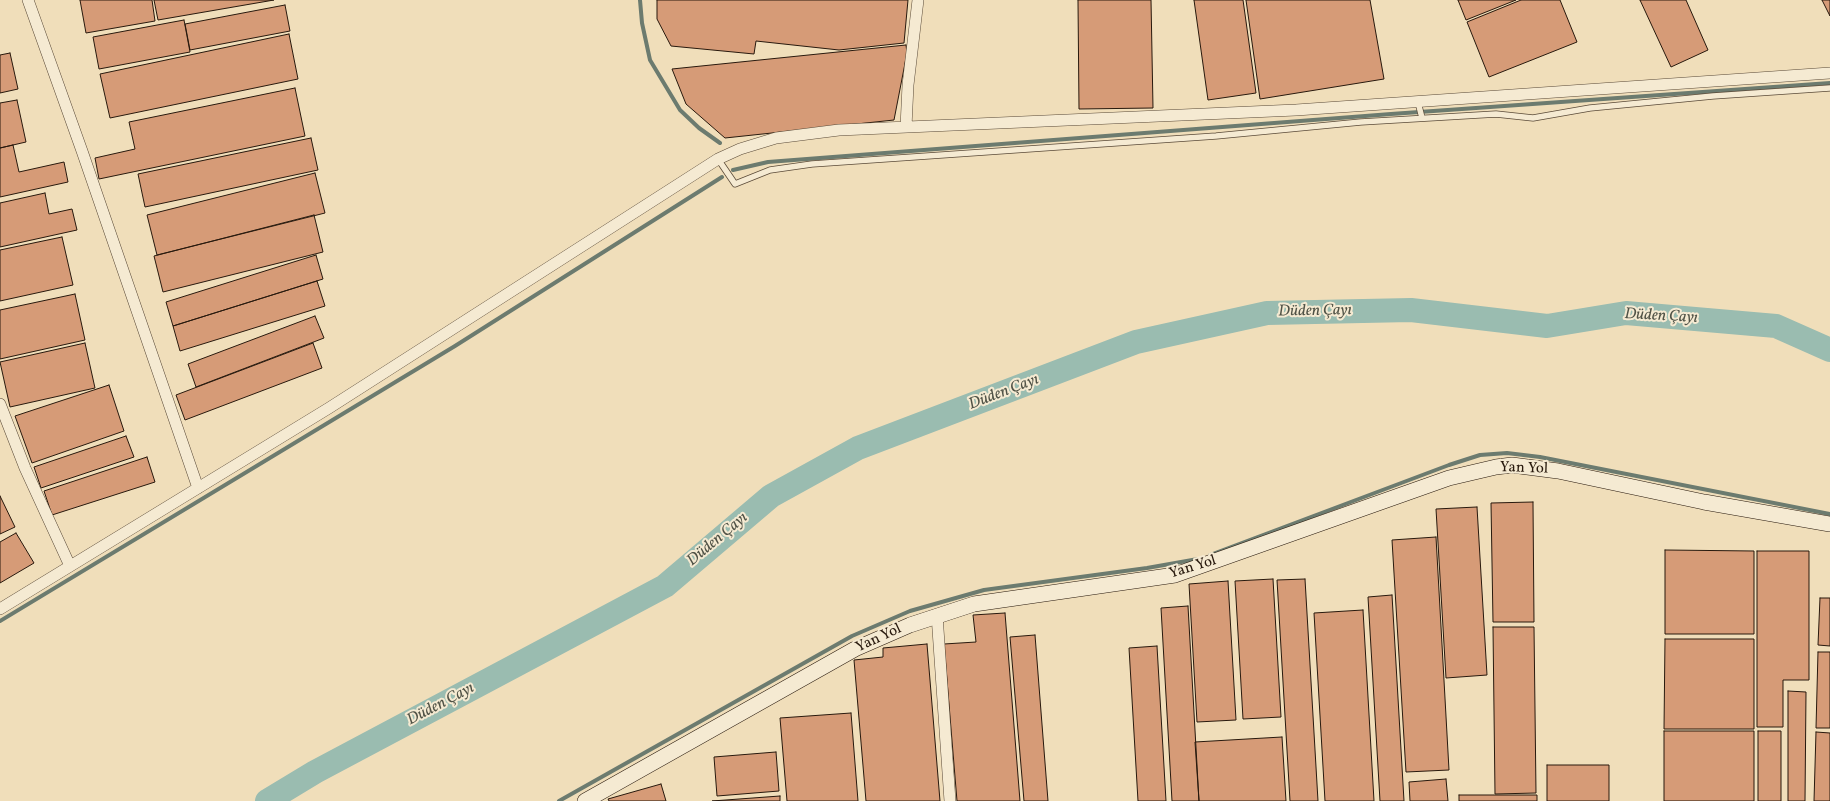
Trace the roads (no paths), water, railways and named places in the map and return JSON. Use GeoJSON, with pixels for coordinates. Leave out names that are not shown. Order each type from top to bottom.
{"type":"FeatureCollection","features":[{"type":"Feature","properties":{"kind":"street"},"geometry":{"type":"LineString","coordinates":[[28,0],[82,151],[198,488]]}},
{"type":"Feature","properties":{"kind":"street"},"geometry":{"type":"LineString","coordinates":[[906,127],[908,84],[918,0]]}},
{"type":"Feature","properties":{"kind":"street"},"geometry":{"type":"LineString","coordinates":[[0,609],[329,408],[718,159],[740,148],[776,138],[839,130],[1418,104],[1830,73]]}},
{"type":"Feature","properties":{"kind":"street"},"geometry":{"type":"LineString","coordinates":[[0,404],[25,468],[70,566]]}},
{"type":"Feature","properties":{"kind":"street","name":"Yan Yol"},"geometry":{"type":"LineString","coordinates":[[585,801],[602,797],[855,650],[910,625],[937,615],[992,600],[1175,575],[1449,478],[1496,467],[1512,465],[1558,471],[1704,502],[1830,524]]}},
{"type":"Feature","properties":{"kind":"street"},"geometry":{"type":"LineString","coordinates":[[937,615],[950,801]]}},
{"type":"Feature","properties":{"kind":"lane"},"geometry":{"type":"LineString","coordinates":[[718,159],[735,184],[770,170],[812,164],[1208,136],[1421,117],[1496,114],[1532,118],[1590,108],[1712,96],[1830,88]]}},
{"type":"Feature","properties":{"kind":"lane"},"geometry":{"type":"LineString","coordinates":[[1418,104],[1421,117]]}},
{"type":"Feature","properties":{"kind":"waterway"},"geometry":{"type":"LineString","coordinates":[[640,0],[642,23],[650,60],[680,110],[699,128],[720,143]]}},
{"type":"Feature","properties":{"kind":"waterway"},"geometry":{"type":"LineString","coordinates":[[733,170],[768,162],[1391,114],[1830,83]]}},
{"type":"Feature","properties":{"kind":"waterway"},"geometry":{"type":"LineString","coordinates":[[0,621],[455,346],[722,177]]}},
{"type":"Feature","properties":{"kind":"waterway","name":"Düden Çayı"},"geometry":{"type":"LineString","coordinates":[[267,801],[315,772],[665,586],[771,496],[858,448],[1136,342],[1267,313],[1411,310],[1547,326],[1626,313],[1776,326],[1830,350]]}},
{"type":"Feature","properties":{"kind":"waterway"},"geometry":{"type":"LineString","coordinates":[[1210,555],[1449,465],[1480,455],[1507,453],[1540,457],[1830,514]]}},
{"type":"Feature","properties":{"kind":"waterway"},"geometry":{"type":"LineString","coordinates":[[559,801],[852,636],[910,611],[984,590],[1147,568],[1198,559]]}}]}
